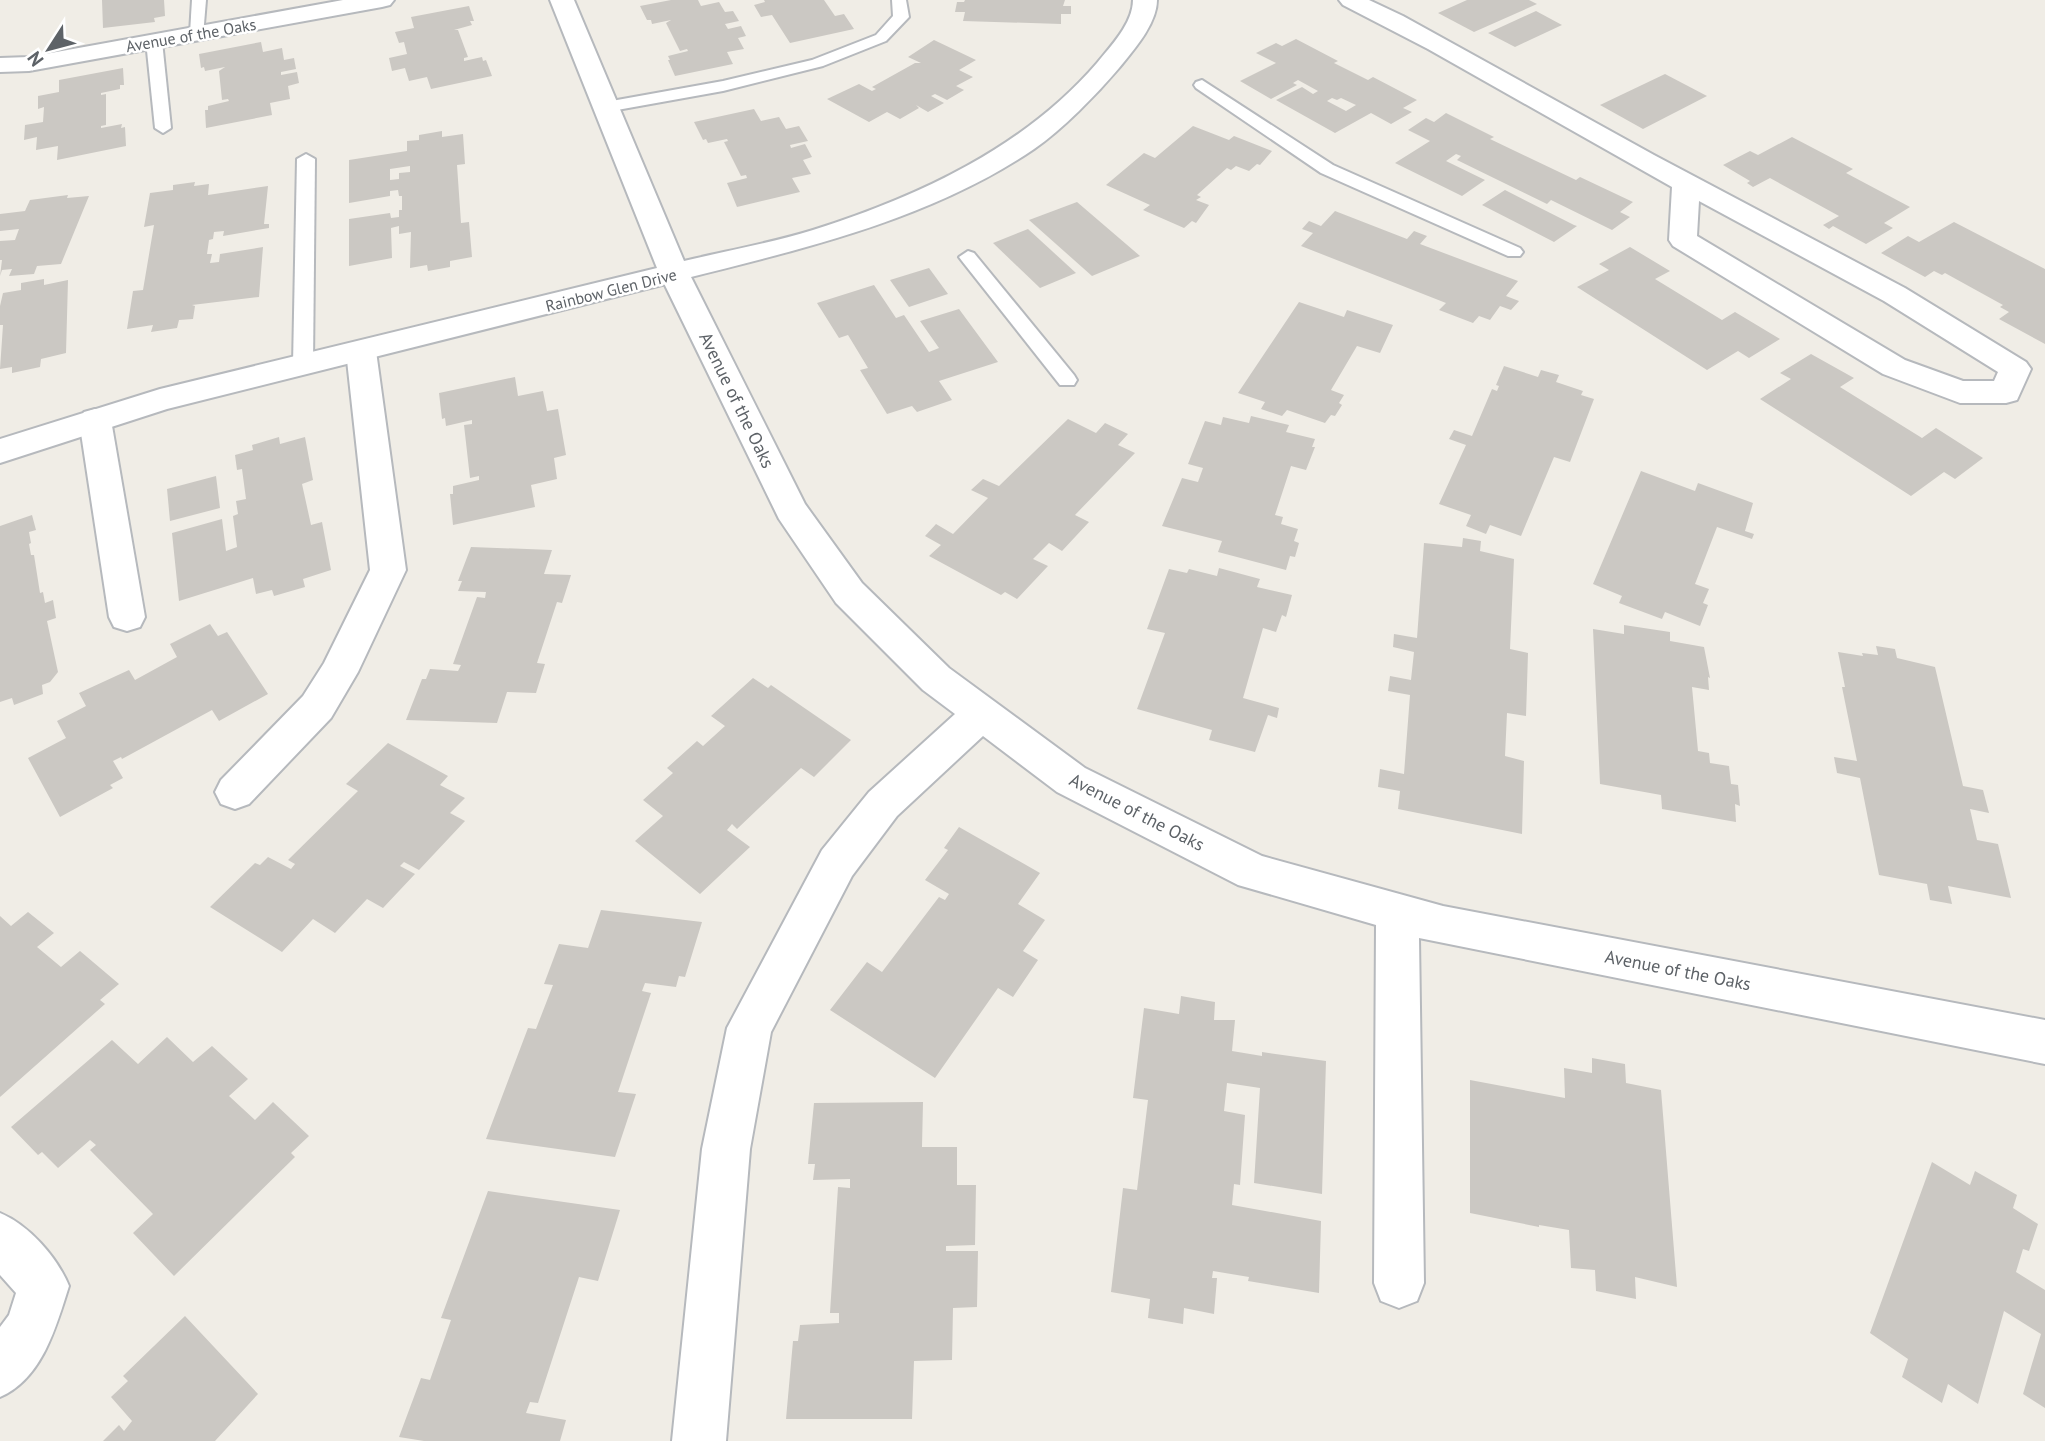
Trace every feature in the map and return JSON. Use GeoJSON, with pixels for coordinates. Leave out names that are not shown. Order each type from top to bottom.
{"type":"FeatureCollection","features":[{"type":"Feature","properties":{"kind":"street","name":"Avenue of the Oaks"},"geometry":{"type":"LineString","coordinates":[[0,65],[29,64],[382,0]]}},
{"type":"Feature","properties":{"kind":"street","name":"Avenue of the Oaks"},"geometry":{"type":"LineString","coordinates":[[562,0],[675,275],[791,510],[849,593],[936,679],[1071,780],[1253,872],[1443,925],[2045,1042]]}},
{"type":"Feature","properties":{"kind":"street","name":"Rainbow Glen Drive"},"geometry":{"type":"LineString","coordinates":[[0,451],[160,400],[675,275],[822,236],[941,190],[1026,143],[1093,83],[1125,45],[1146,0]]}},
{"type":"Feature","properties":{"kind":"street"},"geometry":{"type":"LineString","coordinates":[[1351,0],[1507,80],[1686,183],[1832,258],[1964,334],[2015,369],[2006,392],[1960,392],[1894,367],[1683,240],[1686,183]]}},
{"type":"Feature","properties":{"kind":"street"},"geometry":{"type":"LineString","coordinates":[[235,792],[317,707],[339,671],[388,570],[361,351]]}},
{"type":"Feature","properties":{"kind":"street"},"geometry":{"type":"LineString","coordinates":[[95,420],[127,617]]}},
{"type":"Feature","properties":{"kind":"street"},"geometry":{"type":"LineString","coordinates":[[699,1441],[726,1149],[749,1028],[837,863],[883,804],[982,713]]}},
{"type":"Feature","properties":{"kind":"street"},"geometry":{"type":"LineString","coordinates":[[1397,912],[1399,1283]]}},
{"type":"Feature","properties":{"kind":"street"},"geometry":{"type":"LineString","coordinates":[[0,1238],[44,1286],[29,1330],[0,1371]]}},
{"type":"Feature","properties":{"kind":"lane"},"geometry":{"type":"LineString","coordinates":[[198,33],[199,0]]}},
{"type":"Feature","properties":{"kind":"lane"},"geometry":{"type":"LineString","coordinates":[[606,107],[723,86],[817,62],[881,38],[901,17],[899,0]]}},
{"type":"Feature","properties":{"kind":"lane"},"geometry":{"type":"LineString","coordinates":[[154,41],[163,128]]}},
{"type":"Feature","properties":{"kind":"lane"},"geometry":{"type":"LineString","coordinates":[[1202,85],[1327,169],[1514,252]]}},
{"type":"Feature","properties":{"kind":"lane"},"geometry":{"type":"LineString","coordinates":[[303,365],[306,159]]}},
{"type":"Feature","properties":{"kind":"lane"},"geometry":{"type":"LineString","coordinates":[[968,257],[1068,380]]}},
{"type":"Feature","properties":{"kind":"building"},"geometry":{"type":"Polygon","coordinates":[[[102,0],[164,0],[165,16],[154,18],[155,22],[103,28],[102,0]]]}},
{"type":"Feature","properties":{"kind":"building"},"geometry":{"type":"Polygon","coordinates":[[[671,0],[698,0],[701,6],[719,2],[725,12],[733,11],[739,21],[725,24],[728,29],[741,26],[746,36],[738,38],[744,49],[727,52],[733,64],[675,76],[668,56],[688,51],[687,49],[680,51],[666,23],[671,20],[652,24],[640,6],[671,0]]]}},
{"type":"Feature","properties":{"kind":"building"},"geometry":{"type":"Polygon","coordinates":[[[764,0],[824,0],[835,16],[844,14],[854,29],[790,43],[772,15],[761,17],[754,5],[765,2],[764,0]]]}},
{"type":"Feature","properties":{"kind":"building"},"geometry":{"type":"Polygon","coordinates":[[[1065,0],[1063,6],[1071,6],[1071,14],[1061,14],[1061,24],[963,21],[965,12],[955,12],[957,2],[1065,0]]]}},
{"type":"Feature","properties":{"kind":"building"},"geometry":{"type":"Polygon","coordinates":[[[1467,0],[1529,0],[1537,4],[1474,32],[1438,13],[1467,0]]]}},
{"type":"Feature","properties":{"kind":"building"},"geometry":{"type":"Polygon","coordinates":[[[469,6],[474,21],[470,21],[472,25],[454,30],[458,30],[468,57],[464,58],[464,61],[482,57],[483,61],[486,60],[492,76],[431,89],[427,77],[409,81],[405,68],[392,71],[389,58],[407,54],[404,42],[399,43],[395,32],[414,28],[411,17],[469,6]]]}},
{"type":"Feature","properties":{"kind":"building"},"geometry":{"type":"Polygon","coordinates":[[[1536,11],[1562,25],[1515,47],[1488,33],[1536,11]]]}},
{"type":"Feature","properties":{"kind":"building"},"geometry":{"type":"Polygon","coordinates":[[[1296,39],[1368,80],[1373,77],[1417,100],[1403,108],[1412,112],[1391,124],[1371,113],[1335,133],[1276,100],[1302,87],[1313,94],[1318,91],[1298,80],[1293,83],[1297,85],[1271,99],[1240,81],[1276,63],[1256,53],[1276,43],[1282,46],[1296,39]],[[1332,98],[1327,101],[1346,111],[1356,105],[1341,98],[1332,98]]]}},
{"type":"Feature","properties":{"kind":"building"},"geometry":{"type":"Polygon","coordinates":[[[934,40],[976,60],[959,70],[973,77],[956,86],[964,90],[947,100],[935,94],[931,96],[944,103],[928,112],[916,105],[919,108],[900,119],[887,112],[869,122],[827,99],[859,84],[872,91],[876,89],[872,87],[915,63],[921,63],[908,57],[934,40]]]}},
{"type":"Feature","properties":{"kind":"building"},"geometry":{"type":"Polygon","coordinates":[[[261,42],[263,52],[282,48],[284,60],[294,58],[296,69],[281,72],[281,75],[297,72],[299,83],[288,86],[290,99],[270,103],[272,115],[206,128],[205,110],[208,110],[208,106],[229,101],[222,100],[219,71],[225,67],[205,71],[204,67],[201,68],[199,54],[261,42]]]}},
{"type":"Feature","properties":{"kind":"building"},"geometry":{"type":"Polygon","coordinates":[[[123,68],[124,85],[120,85],[120,89],[101,93],[106,94],[106,125],[101,128],[122,124],[121,128],[125,127],[126,146],[57,160],[58,146],[36,150],[37,137],[24,140],[25,125],[43,122],[44,107],[38,109],[38,96],[59,92],[59,80],[123,68]]]}},
{"type":"Feature","properties":{"kind":"building"},"geometry":{"type":"Polygon","coordinates":[[[1665,74],[1707,96],[1643,129],[1600,105],[1665,74]]]}},
{"type":"Feature","properties":{"kind":"building"},"geometry":{"type":"Polygon","coordinates":[[[754,109],[761,121],[779,117],[786,129],[799,126],[808,141],[790,145],[791,148],[805,144],[812,157],[803,160],[811,174],[792,178],[800,192],[737,207],[727,183],[747,178],[746,175],[741,176],[724,142],[728,141],[727,139],[708,143],[706,139],[703,140],[694,122],[754,109]]]}},
{"type":"Feature","properties":{"kind":"building"},"geometry":{"type":"Polygon","coordinates":[[[1446,113],[1494,137],[1490,139],[1576,180],[1580,177],[1633,202],[1620,212],[1630,217],[1612,230],[1551,200],[1547,204],[1457,160],[1461,156],[1456,154],[1446,161],[1485,180],[1462,196],[1395,163],[1430,141],[1408,130],[1426,118],[1434,122],[1446,113]]]}},
{"type":"Feature","properties":{"kind":"building"},"geometry":{"type":"Polygon","coordinates":[[[1193,126],[1229,140],[1234,136],[1272,151],[1260,165],[1257,164],[1249,171],[1236,166],[1231,170],[1227,168],[1197,195],[1201,197],[1196,200],[1209,205],[1196,223],[1192,221],[1184,228],[1143,210],[1150,205],[1106,185],[1144,153],[1155,158],[1193,126]]]}},
{"type":"Feature","properties":{"kind":"building"},"geometry":{"type":"Polygon","coordinates":[[[442,131],[442,137],[463,134],[465,164],[457,165],[461,223],[469,222],[472,257],[450,261],[450,267],[428,271],[427,265],[410,268],[411,232],[399,234],[399,226],[391,228],[392,258],[349,266],[349,219],[390,213],[391,218],[399,217],[402,196],[399,196],[398,190],[390,191],[390,196],[349,203],[349,160],[407,151],[407,141],[419,140],[419,135],[442,131]],[[410,166],[390,169],[390,180],[399,179],[399,173],[410,172],[410,166]]]}},
{"type":"Feature","properties":{"kind":"building"},"geometry":{"type":"Polygon","coordinates":[[[1792,137],[1853,169],[1846,173],[1910,207],[1884,223],[1893,228],[1866,244],[1833,226],[1829,229],[1823,225],[1839,216],[1770,178],[1753,187],[1747,183],[1750,181],[1723,165],[1750,151],[1758,155],[1792,137]]]}},
{"type":"Feature","properties":{"kind":"building"},"geometry":{"type":"Polygon","coordinates":[[[195,182],[194,186],[209,184],[208,195],[268,186],[264,224],[269,224],[269,228],[223,236],[224,231],[214,232],[213,239],[209,240],[207,254],[212,254],[210,263],[219,262],[220,254],[263,247],[259,297],[192,305],[195,306],[193,319],[179,320],[177,328],[151,332],[153,325],[127,329],[133,291],[143,290],[154,225],[144,227],[150,193],[173,190],[173,185],[195,182]]]}},
{"type":"Feature","properties":{"kind":"building"},"geometry":{"type":"Polygon","coordinates":[[[1505,190],[1577,226],[1554,242],[1482,205],[1505,190]]]}},
{"type":"Feature","properties":{"kind":"building"},"geometry":{"type":"Polygon","coordinates":[[[68,195],[67,198],[89,196],[61,264],[37,266],[34,274],[9,276],[12,269],[2,270],[0,276],[0,241],[15,240],[19,229],[0,231],[0,214],[25,211],[30,200],[68,195]]]}},
{"type":"Feature","properties":{"kind":"building"},"geometry":{"type":"Polygon","coordinates":[[[1077,202],[1140,256],[1092,276],[1029,220],[1077,202]]]}},
{"type":"Feature","properties":{"kind":"building"},"geometry":{"type":"Polygon","coordinates":[[[1335,211],[1407,239],[1414,231],[1427,236],[1420,244],[1518,281],[1506,296],[1519,301],[1511,310],[1500,306],[1490,320],[1479,316],[1473,323],[1439,310],[1446,303],[1301,246],[1313,233],[1302,229],[1309,221],[1321,226],[1335,211]]]}},
{"type":"Feature","properties":{"kind":"building"},"geometry":{"type":"Polygon","coordinates":[[[1954,222],[2045,269],[2045,344],[1999,319],[2009,312],[2000,307],[2003,305],[1945,273],[1942,275],[1934,271],[1925,277],[1881,253],[1908,236],[1919,242],[1954,222]]]}},
{"type":"Feature","properties":{"kind":"building"},"geometry":{"type":"Polygon","coordinates":[[[1028,229],[1076,273],[1040,288],[993,243],[1028,229]]]}},
{"type":"Feature","properties":{"kind":"building"},"geometry":{"type":"Polygon","coordinates":[[[1630,247],[1670,271],[1655,279],[1722,320],[1735,312],[1780,339],[1749,358],[1738,351],[1707,370],[1577,287],[1609,270],[1599,264],[1630,247]]]}},
{"type":"Feature","properties":{"kind":"building"},"geometry":{"type":"Polygon","coordinates":[[[929,268],[948,294],[909,307],[890,280],[929,268]]]}},
{"type":"Feature","properties":{"kind":"building"},"geometry":{"type":"Polygon","coordinates":[[[44,279],[44,285],[68,280],[66,353],[41,359],[40,367],[12,373],[12,367],[0,369],[3,325],[0,325],[0,306],[3,293],[21,290],[21,283],[44,279]]]}},
{"type":"Feature","properties":{"kind":"building"},"geometry":{"type":"Polygon","coordinates":[[[874,285],[896,318],[904,315],[929,352],[939,348],[920,321],[959,309],[998,362],[939,381],[952,400],[917,412],[912,406],[887,414],[860,370],[868,368],[848,335],[839,338],[817,303],[874,285]]]}},
{"type":"Feature","properties":{"kind":"building"},"geometry":{"type":"Polygon","coordinates":[[[1299,302],[1344,317],[1347,310],[1393,325],[1380,353],[1357,346],[1331,390],[1344,395],[1339,403],[1342,405],[1335,416],[1331,415],[1325,423],[1287,410],[1282,416],[1261,409],[1265,402],[1238,393],[1299,302]]]}},
{"type":"Feature","properties":{"kind":"building"},"geometry":{"type":"Polygon","coordinates":[[[1811,354],[1854,378],[1840,387],[1922,438],[1936,428],[1983,458],[1955,479],[1944,472],[1911,496],[1760,399],[1791,379],[1780,373],[1811,354]]]}},
{"type":"Feature","properties":{"kind":"building"},"geometry":{"type":"Polygon","coordinates":[[[1504,366],[1538,377],[1541,370],[1559,375],[1556,382],[1583,391],[1581,395],[1594,399],[1570,462],[1554,457],[1521,536],[1490,525],[1486,534],[1466,526],[1471,515],[1439,504],[1466,445],[1449,439],[1454,430],[1472,436],[1492,389],[1497,391],[1499,386],[1496,385],[1504,366]]]}},
{"type":"Feature","properties":{"kind":"building"},"geometry":{"type":"Polygon","coordinates":[[[515,377],[518,396],[543,391],[547,411],[558,409],[566,455],[554,458],[557,479],[531,485],[535,507],[453,525],[450,494],[453,494],[453,486],[479,480],[479,476],[470,478],[464,425],[472,424],[472,420],[446,426],[445,418],[442,419],[439,393],[515,377]]]}},
{"type":"Feature","properties":{"kind":"building"},"geometry":{"type":"Polygon","coordinates":[[[1251,416],[1289,425],[1286,432],[1315,439],[1312,447],[1315,447],[1306,470],[1291,466],[1275,515],[1283,517],[1281,524],[1298,529],[1294,541],[1299,543],[1295,557],[1290,556],[1286,570],[1218,552],[1222,541],[1162,526],[1182,478],[1198,482],[1203,468],[1188,464],[1205,421],[1221,425],[1223,417],[1249,423],[1251,416]]]}},
{"type":"Feature","properties":{"kind":"building"},"geometry":{"type":"Polygon","coordinates":[[[1068,419],[1096,433],[1105,423],[1128,434],[1118,445],[1135,453],[1075,515],[1089,522],[1062,551],[1049,543],[1033,559],[1048,566],[1017,599],[1005,592],[1001,595],[929,556],[941,545],[925,536],[936,524],[953,534],[988,498],[971,490],[983,479],[999,486],[1068,419]]]}},
{"type":"Feature","properties":{"kind":"building"},"geometry":{"type":"Polygon","coordinates":[[[279,437],[280,444],[305,437],[313,480],[302,484],[311,525],[322,522],[331,570],[303,579],[305,587],[274,596],[272,590],[256,594],[253,578],[179,601],[172,533],[222,519],[226,551],[237,547],[233,516],[238,514],[236,501],[246,499],[242,469],[237,470],[235,455],[253,450],[252,445],[279,437]]]}},
{"type":"Feature","properties":{"kind":"building"},"geometry":{"type":"Polygon","coordinates":[[[1641,471],[1695,491],[1698,483],[1753,503],[1745,531],[1754,534],[1752,539],[1717,527],[1695,584],[1709,589],[1703,603],[1708,605],[1700,626],[1665,612],[1662,619],[1619,603],[1622,596],[1593,584],[1641,471]]]}},
{"type":"Feature","properties":{"kind":"building"},"geometry":{"type":"Polygon","coordinates":[[[216,476],[220,508],[170,521],[167,489],[216,476]]]}},
{"type":"Feature","properties":{"kind":"building"},"geometry":{"type":"Polygon","coordinates":[[[32,515],[36,530],[29,532],[29,544],[31,555],[34,555],[40,593],[43,592],[45,603],[53,600],[56,618],[47,621],[58,672],[50,682],[42,685],[43,694],[14,705],[12,698],[0,702],[0,526],[32,515]]]}},
{"type":"Feature","properties":{"kind":"building"},"geometry":{"type":"Polygon","coordinates":[[[1463,538],[1481,541],[1480,551],[1514,559],[1510,649],[1528,653],[1526,716],[1507,713],[1505,756],[1524,761],[1522,834],[1398,809],[1400,791],[1378,787],[1380,769],[1404,774],[1410,695],[1388,691],[1390,676],[1411,680],[1414,652],[1393,647],[1394,634],[1417,638],[1424,543],[1462,547],[1463,538]]]}},
{"type":"Feature","properties":{"kind":"building"},"geometry":{"type":"Polygon","coordinates":[[[471,547],[552,550],[544,574],[571,575],[562,603],[557,602],[537,663],[545,664],[536,693],[507,692],[497,723],[406,720],[422,679],[426,679],[430,669],[458,671],[461,665],[453,664],[477,597],[485,598],[486,592],[458,591],[462,581],[458,581],[471,547]]]}},
{"type":"Feature","properties":{"kind":"building"},"geometry":{"type":"Polygon","coordinates":[[[1219,568],[1260,579],[1257,587],[1292,595],[1286,617],[1282,615],[1276,632],[1263,628],[1243,698],[1279,708],[1277,718],[1268,715],[1255,752],[1209,740],[1212,730],[1137,709],[1165,633],[1147,629],[1169,569],[1187,573],[1189,569],[1217,576],[1219,568]]]}},
{"type":"Feature","properties":{"kind":"building"},"geometry":{"type":"Polygon","coordinates":[[[210,624],[218,636],[227,632],[268,694],[219,721],[212,710],[122,759],[121,757],[113,761],[123,778],[110,785],[113,788],[60,817],[28,758],[66,738],[57,721],[86,706],[79,693],[129,670],[135,680],[177,657],[170,644],[210,624]]]}},
{"type":"Feature","properties":{"kind":"building"},"geometry":{"type":"Polygon","coordinates":[[[1624,625],[1670,632],[1670,641],[1704,647],[1710,678],[1708,677],[1709,690],[1692,687],[1698,751],[1709,753],[1710,763],[1729,766],[1731,784],[1738,785],[1740,806],[1735,804],[1736,822],[1662,809],[1661,795],[1600,784],[1593,629],[1624,634],[1624,625]]]}},
{"type":"Feature","properties":{"kind":"building"},"geometry":{"type":"Polygon","coordinates":[[[1876,646],[1895,649],[1897,658],[1935,667],[1963,786],[1983,790],[1989,813],[1970,809],[1977,840],[1998,844],[2011,898],[1948,886],[1952,904],[1930,900],[1927,884],[1879,875],[1860,778],[1837,773],[1834,757],[1857,761],[1838,652],[1863,656],[1862,653],[1878,655],[1876,646]]]}},
{"type":"Feature","properties":{"kind":"building"},"geometry":{"type":"Polygon","coordinates":[[[753,678],[768,688],[771,685],[851,740],[814,777],[801,768],[737,829],[732,824],[727,830],[750,847],[700,894],[635,841],[663,816],[643,800],[673,773],[667,768],[697,741],[703,746],[725,726],[711,716],[753,678]]]}},
{"type":"Feature","properties":{"kind":"building"},"geometry":{"type":"Polygon","coordinates":[[[388,743],[448,776],[440,785],[465,798],[450,813],[465,821],[419,870],[404,862],[400,866],[415,874],[383,908],[367,899],[335,933],[313,919],[282,952],[210,907],[255,863],[260,865],[268,857],[291,869],[295,864],[288,860],[358,791],[346,784],[388,743]]]}},
{"type":"Feature","properties":{"kind":"building"},"geometry":{"type":"Polygon","coordinates":[[[959,827],[1040,873],[1018,904],[1045,920],[1023,951],[1038,960],[1013,997],[998,988],[935,1078],[830,1010],[867,962],[882,972],[939,897],[945,900],[949,894],[925,880],[948,850],[944,848],[959,827]]]}},
{"type":"Feature","properties":{"kind":"building"},"geometry":{"type":"Polygon","coordinates":[[[601,910],[702,922],[685,977],[679,976],[676,987],[645,983],[642,991],[651,993],[618,1092],[636,1094],[615,1157],[486,1139],[528,1028],[536,1029],[553,985],[544,984],[559,944],[588,948],[601,910]]]}},
{"type":"Feature","properties":{"kind":"building"},"geometry":{"type":"Polygon","coordinates":[[[28,912],[54,933],[37,947],[61,967],[80,951],[119,984],[100,1000],[105,1004],[0,1097],[0,916],[11,926],[28,912]]]}},
{"type":"Feature","properties":{"kind":"building"},"geometry":{"type":"Polygon","coordinates":[[[1181,996],[1215,1002],[1214,1020],[1235,1020],[1232,1051],[1262,1056],[1262,1052],[1326,1061],[1322,1194],[1254,1183],[1260,1088],[1227,1083],[1224,1111],[1245,1115],[1240,1185],[1234,1184],[1232,1205],[1321,1221],[1319,1293],[1248,1281],[1249,1277],[1213,1271],[1212,1278],[1217,1278],[1214,1314],[1184,1308],[1183,1324],[1148,1318],[1150,1299],[1111,1292],[1123,1188],[1137,1190],[1148,1100],[1133,1098],[1144,1008],[1179,1014],[1181,996]]]}},
{"type":"Feature","properties":{"kind":"building"},"geometry":{"type":"Polygon","coordinates":[[[167,1037],[193,1062],[212,1046],[248,1079],[229,1096],[255,1120],[273,1102],[309,1136],[291,1153],[295,1157],[174,1276],[133,1233],[153,1214],[90,1150],[96,1145],[90,1140],[58,1168],[42,1152],[38,1155],[11,1127],[112,1040],[138,1064],[167,1037]]]}},
{"type":"Feature","properties":{"kind":"building"},"geometry":{"type":"Polygon","coordinates":[[[1592,1058],[1625,1064],[1626,1083],[1661,1090],[1677,1287],[1635,1277],[1636,1299],[1596,1291],[1595,1270],[1571,1268],[1569,1230],[1539,1227],[1470,1213],[1470,1080],[1565,1098],[1564,1068],[1592,1073],[1592,1058]]]}},
{"type":"Feature","properties":{"kind":"building"},"geometry":{"type":"Polygon","coordinates":[[[923,1102],[922,1147],[957,1147],[957,1185],[976,1185],[975,1245],[946,1246],[946,1251],[978,1251],[977,1307],[953,1308],[952,1360],[914,1361],[912,1419],[786,1419],[793,1341],[798,1341],[800,1325],[839,1323],[839,1313],[830,1313],[838,1187],[850,1188],[850,1179],[813,1180],[815,1164],[808,1164],[814,1103],[923,1102]]]}},
{"type":"Feature","properties":{"kind":"building"},"geometry":{"type":"Polygon","coordinates":[[[1932,1162],[1970,1185],[1975,1171],[2017,1195],[2013,1208],[2038,1224],[2029,1251],[2023,1249],[2016,1272],[2045,1290],[2045,1408],[2023,1394],[2041,1334],[2004,1311],[1978,1404],[1948,1384],[1942,1403],[1902,1377],[1908,1359],[1870,1333],[1932,1162]]]}},
{"type":"Feature","properties":{"kind":"building"},"geometry":{"type":"Polygon","coordinates":[[[488,1191],[620,1210],[598,1281],[579,1277],[538,1403],[530,1402],[526,1413],[566,1420],[560,1441],[424,1441],[399,1437],[421,1378],[430,1380],[451,1320],[441,1318],[488,1191]]]}},
{"type":"Feature","properties":{"kind":"building"},"geometry":{"type":"Polygon","coordinates":[[[185,1316],[258,1394],[215,1441],[103,1441],[119,1425],[124,1431],[132,1421],[111,1397],[128,1381],[123,1376],[185,1316]]]}}]}
